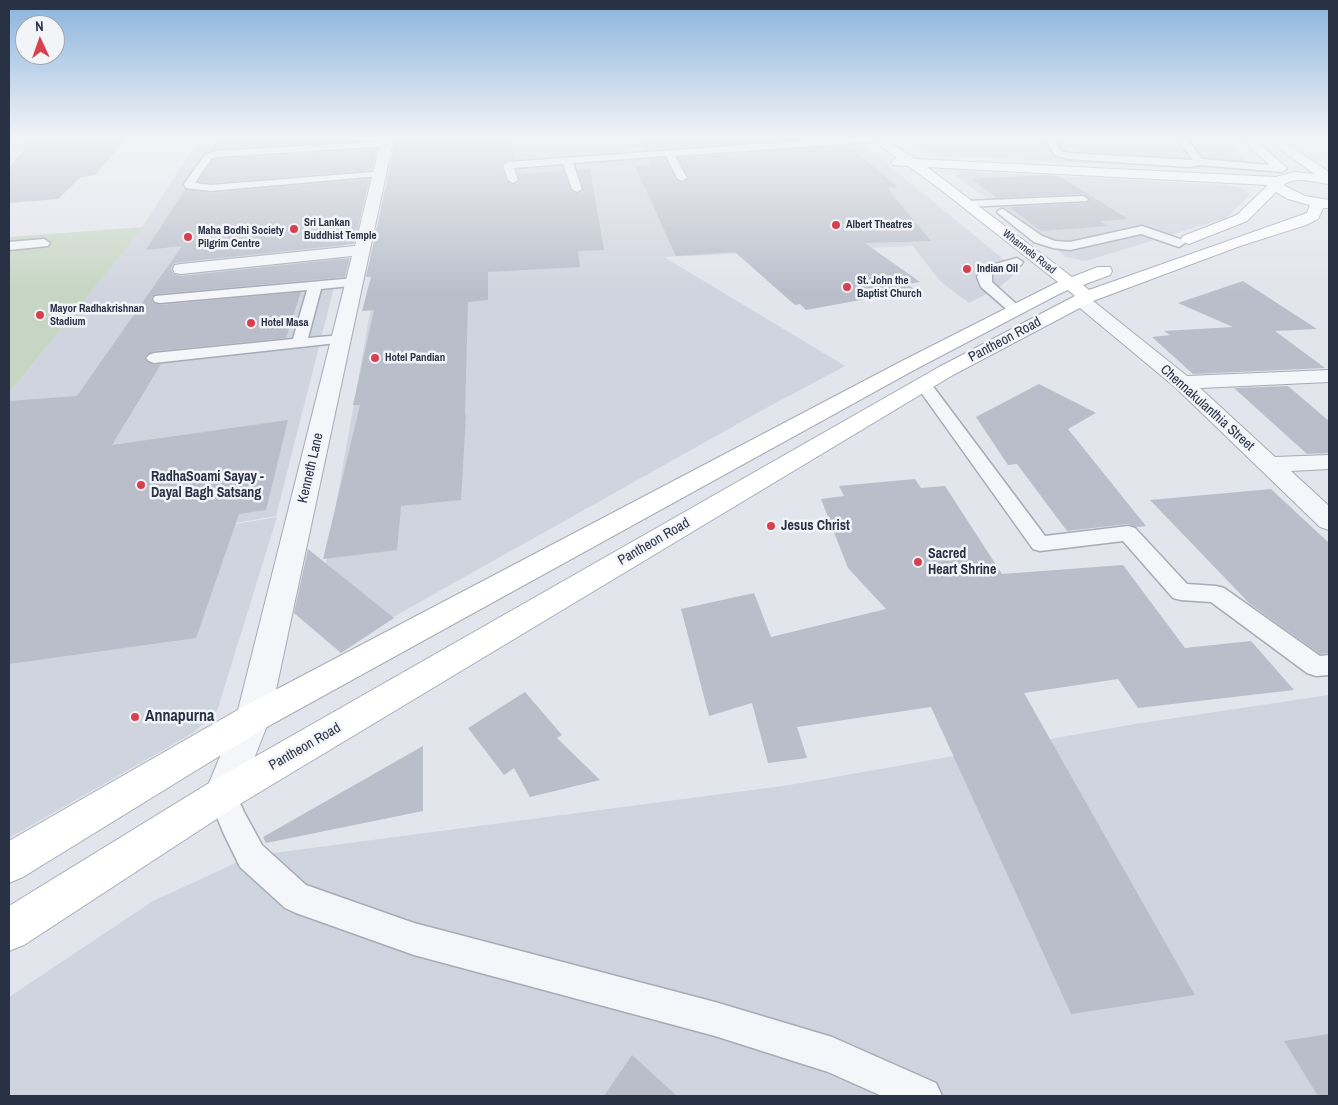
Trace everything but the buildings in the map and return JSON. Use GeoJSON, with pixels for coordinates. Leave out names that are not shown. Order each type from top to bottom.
{"type":"FeatureCollection","features":[{"type":"Feature","properties":{"kind":"main road","name":"Whannels Road"},"geometry":{"type":"LineString","coordinates":[[937,189],[1062,290]]}},
{"type":"Feature","properties":{"kind":"main road"},"geometry":{"type":"LineString","coordinates":[[1154,252],[1242,218],[1271,189]]}},
{"type":"Feature","properties":{"kind":"main road"},"geometry":{"type":"LineString","coordinates":[[1282,189],[1288,193],[1326,204]]}},
{"type":"Feature","properties":{"kind":"main road"},"geometry":{"type":"LineString","coordinates":[[1303,222],[1326,204]]}},
{"type":"Feature","properties":{"kind":"main road"},"geometry":{"type":"LineString","coordinates":[[1303,222],[1328,224]]}},
{"type":"Feature","properties":{"kind":"main road","name":"Pantheon Road"},"geometry":{"type":"LineString","coordinates":[[9,930],[222,795],[923,384],[1062,290],[1229,245],[1303,222]]}},
{"type":"Feature","properties":{"kind":"main road"},"geometry":{"type":"LineString","coordinates":[[1200,235],[1229,245]]}},
{"type":"Feature","properties":{"kind":"main road","name":"Whannels Road"},"geometry":{"type":"LineString","coordinates":[[1001,250],[1016,262],[1062,290]]}},
{"type":"Feature","properties":{"kind":"main road","name":"Pantheon Road"},"geometry":{"type":"LineString","coordinates":[[9,863],[253,718],[909,365],[1016,310],[1119,265]]}},
{"type":"Feature","properties":{"kind":"street","name":"Kenneth Lane"},"geometry":{"type":"LineString","coordinates":[[222,795],[253,718],[376,189]]}},
{"type":"Feature","properties":{"kind":"street"},"geometry":{"type":"LineString","coordinates":[[181,269],[362,250]]}},
{"type":"Feature","properties":{"kind":"street","name":"Chennakulanthia Street"},"geometry":{"type":"LineString","coordinates":[[1062,290],[1182,383],[1329,521]]}},
{"type":"Feature","properties":{"kind":"street"},"geometry":{"type":"LineString","coordinates":[[1182,383],[1329,376]]}},
{"type":"Feature","properties":{"kind":"street"},"geometry":{"type":"LineString","coordinates":[[1269,465],[1329,462]]}},
{"type":"Feature","properties":{"kind":"lane"},"geometry":{"type":"LineString","coordinates":[[963,210],[1083,198]]}},
{"type":"Feature","properties":{"kind":"lane"},"geometry":{"type":"LineString","coordinates":[[1003,212],[1038,239],[1053,244],[1070,246],[1142,230],[1179,243]]}},
{"type":"Feature","properties":{"kind":"lane"},"geometry":{"type":"LineString","coordinates":[[9,246],[44,243]]}},
{"type":"Feature","properties":{"kind":"lane"},"geometry":{"type":"LineString","coordinates":[[1016,262],[986,271],[984,278],[986,284],[1016,310]]}},
{"type":"Feature","properties":{"kind":"lane"},"geometry":{"type":"LineString","coordinates":[[160,299],[355,282]]}},
{"type":"Feature","properties":{"kind":"lane"},"geometry":{"type":"LineString","coordinates":[[299,344],[315,286]]}},
{"type":"Feature","properties":{"kind":"lane"},"geometry":{"type":"LineString","coordinates":[[154,358],[341,339]]}},
{"type":"Feature","properties":{"kind":"lane"},"geometry":{"type":"LineString","coordinates":[[923,384],[1040,544],[1128,533],[1181,592],[1216,594],[1316,666],[1329,665]]}},
{"type":"Feature","properties":{"kind":"lane"},"geometry":{"type":"LineString","coordinates":[[222,795],[233,822],[251,856],[296,897],[414,940],[715,1019],[832,1055],[924,1096]]}},
{"type":"Feature","properties":{"kind":"shaded area"},"geometry":{"type":"Polygon","coordinates":[[[167,189],[359,189],[276,516],[9,562],[9,393],[142,227],[167,189]]]}},
{"type":"Feature","properties":{"kind":"shaded area"},"geometry":{"type":"Polygon","coordinates":[[[392,189],[917,189],[1018,271],[1000,287],[969,303],[940,281],[913,246],[664,257],[845,366],[757,413],[361,635],[317,613],[392,189]]]}},
{"type":"Feature","properties":{"kind":"shaded area"},"geometry":{"type":"Polygon","coordinates":[[[973,189],[1244,189],[1250,194],[1226,218],[1086,261],[1066,257],[973,189]]]}},
{"type":"Feature","properties":{"kind":"shaded area"},"geometry":{"type":"Polygon","coordinates":[[[277,517],[217,711],[193,733],[9,838],[9,563],[277,517]]]}},
{"type":"Feature","properties":{"kind":"shaded area"},"geometry":{"type":"Polygon","coordinates":[[[1329,695],[1329,1096],[9,1096],[9,997],[153,901],[251,856],[790,785],[1135,724],[1329,695]]]}},
{"type":"Feature","properties":{"kind":"green space","name":"Mayor Radhakrishnan Stadium"},"geometry":{"type":"Polygon","coordinates":[[[143,227],[9,393],[9,237],[143,227]]]}},
{"type":"Feature","properties":{"kind":"place","name":"Albert Theatres"},"geometry":{"type":"Point","coordinates":[836,225]}},
{"type":"Feature","properties":{"kind":"place","name":"Sri Lankan Buddhist Temple"},"geometry":{"type":"Point","coordinates":[294,229]}},
{"type":"Feature","properties":{"kind":"place","name":"Maha Bodhi Society Pilgrim Centre"},"geometry":{"type":"Point","coordinates":[188,237]}},
{"type":"Feature","properties":{"kind":"place","name":"Indian Oil"},"geometry":{"type":"Point","coordinates":[967,269]}},
{"type":"Feature","properties":{"kind":"place","name":"St. John the Baptist Church"},"geometry":{"type":"Point","coordinates":[847,287]}},
{"type":"Feature","properties":{"kind":"place","name":"Mayor Radhakrishnan Stadium"},"geometry":{"type":"Point","coordinates":[40,315]}},
{"type":"Feature","properties":{"kind":"place","name":"Hotel Masa"},"geometry":{"type":"Point","coordinates":[251,323]}},
{"type":"Feature","properties":{"kind":"place","name":"Hotel Pandian"},"geometry":{"type":"Point","coordinates":[375,358]}},
{"type":"Feature","properties":{"kind":"place","name":"RadhaSoami Sayay - Dayal Bagh Satsang"},"geometry":{"type":"Point","coordinates":[141,485]}},
{"type":"Feature","properties":{"kind":"place","name":"Jesus Christ"},"geometry":{"type":"Point","coordinates":[771,526]}},
{"type":"Feature","properties":{"kind":"place","name":"Sacred Heart Shrine"},"geometry":{"type":"Point","coordinates":[918,562]}},
{"type":"Feature","properties":{"kind":"place","name":"Annapurna"},"geometry":{"type":"Point","coordinates":[135,717]}}]}
